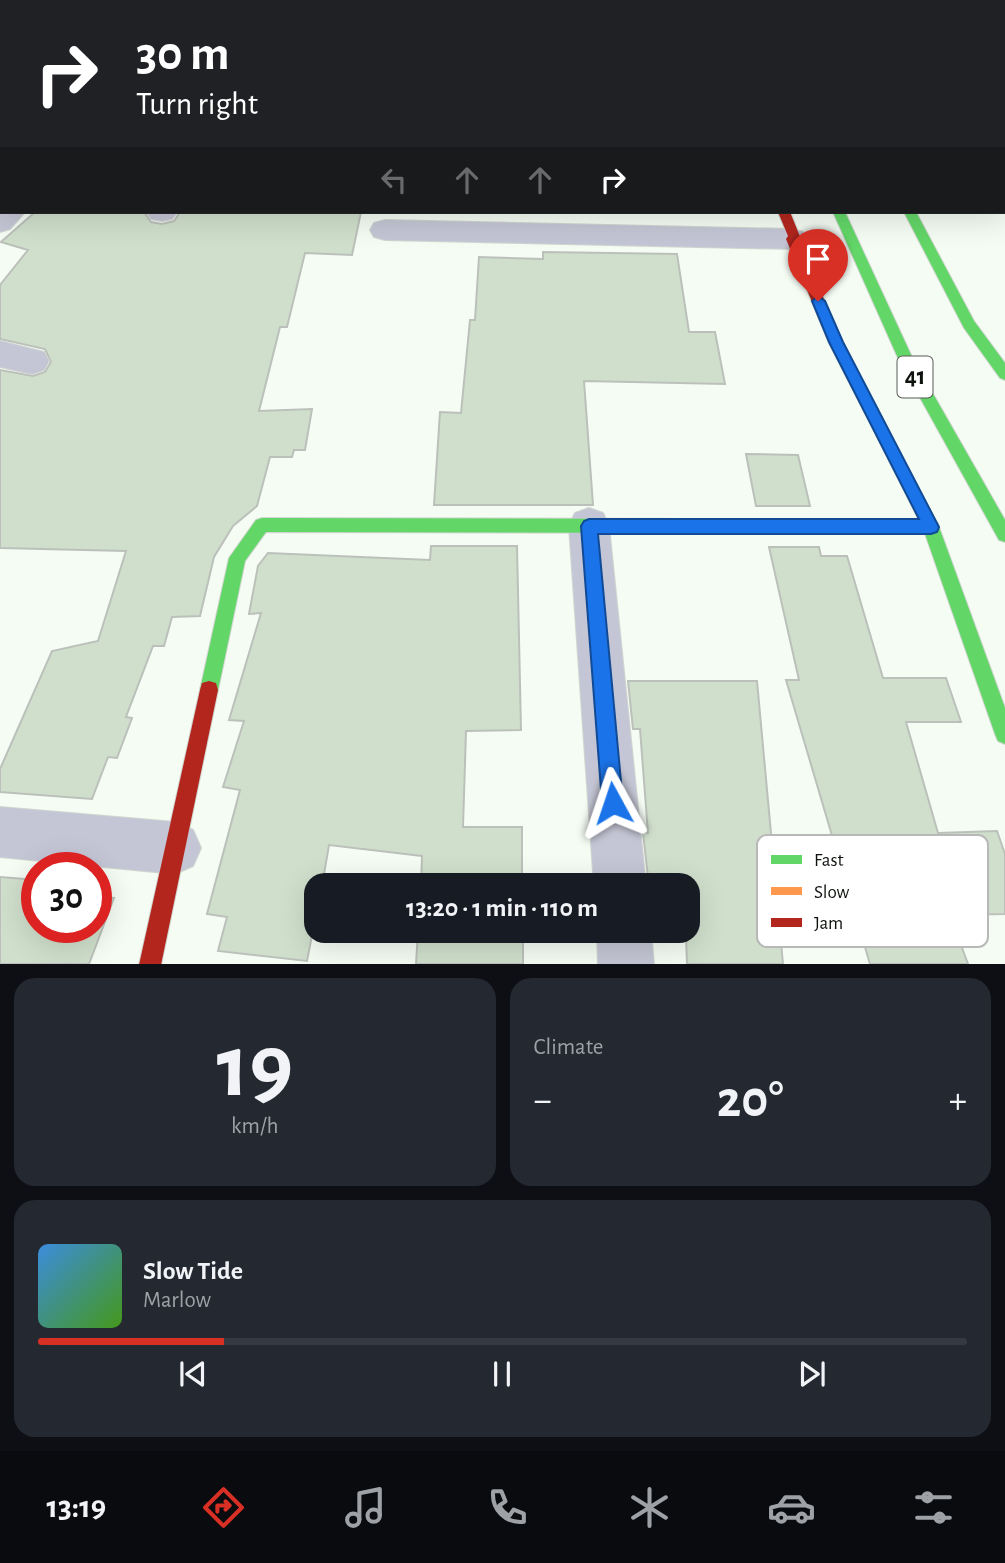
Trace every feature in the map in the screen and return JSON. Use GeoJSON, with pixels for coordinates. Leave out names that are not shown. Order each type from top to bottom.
{"type":"FeatureCollection","features":[{"type":"Feature","properties":{"kind":"main road","name":"41"},"geometry":{"type":"LineString","coordinates":[[840,214],[905,358],[1005,535]]}},
{"type":"Feature","properties":{"kind":"main road"},"geometry":{"type":"LineString","coordinates":[[911,214],[969,324],[1005,374]]}},
{"type":"Feature","properties":{"kind":"main road"},"geometry":{"type":"LineString","coordinates":[[788,225],[836,342],[931,527],[1005,734]]}},
{"type":"Feature","properties":{"kind":"main road"},"geometry":{"type":"LineString","coordinates":[[150,964],[237,558],[262,525],[931,527]]}},
{"type":"Feature","properties":{"kind":"street"},"geometry":{"type":"LineString","coordinates":[[384,230],[788,225]]}},
{"type":"Feature","properties":{"kind":"street"},"geometry":{"type":"LineString","coordinates":[[589,526],[619,873]]}},
{"type":"Feature","properties":{"kind":"street"},"geometry":{"type":"LineString","coordinates":[[0,832],[175,848]]}},
{"type":"Feature","properties":{"kind":"street"},"geometry":{"type":"LineString","coordinates":[[625,943],[626,964]]}},
{"type":"Feature","properties":{"kind":"building"},"geometry":{"type":"Polygon","coordinates":[[[33,214],[145,214],[151,222],[162,224],[174,221],[179,214],[361,214],[352,255],[305,253],[287,327],[280,327],[259,411],[312,409],[305,450],[294,450],[292,457],[270,457],[257,506],[233,526],[214,557],[200,616],[172,617],[164,646],[153,646],[126,717],[132,718],[117,758],[108,757],[92,799],[0,792],[0,769],[52,651],[98,641],[126,551],[0,548],[0,370],[33,376],[45,372],[51,362],[45,349],[0,339],[0,285],[28,250],[1,242],[33,214]]]}},
{"type":"Feature","properties":{"kind":"building"},"geometry":{"type":"Polygon","coordinates":[[[543,252],[677,254],[689,332],[715,332],[725,384],[584,381],[593,505],[434,505],[440,412],[461,413],[470,320],[475,320],[479,257],[543,259],[543,252]]]}},
{"type":"Feature","properties":{"kind":"building"},"geometry":{"type":"Polygon","coordinates":[[[746,454],[798,455],[810,506],[756,506],[746,454]]]}},
{"type":"Feature","properties":{"kind":"building"},"geometry":{"type":"Polygon","coordinates":[[[431,546],[517,546],[521,730],[466,731],[463,827],[522,827],[522,873],[421,873],[422,856],[329,845],[324,873],[304,873],[304,943],[311,943],[307,961],[218,951],[227,917],[207,914],[240,790],[223,787],[244,721],[229,720],[261,613],[249,614],[258,566],[268,553],[430,560],[431,546]]]}},
{"type":"Feature","properties":{"kind":"building"},"geometry":{"type":"Polygon","coordinates":[[[769,547],[819,547],[821,556],[847,556],[883,678],[946,678],[961,722],[906,722],[938,833],[997,831],[1005,854],[1005,914],[988,914],[988,835],[832,835],[786,680],[799,680],[769,547]]]}},
{"type":"Feature","properties":{"kind":"building"},"geometry":{"type":"Polygon","coordinates":[[[628,681],[757,681],[771,835],[757,835],[757,947],[781,947],[783,964],[687,964],[686,943],[700,943],[700,873],[648,873],[643,833],[648,833],[640,729],[633,729],[628,681]]]}},
{"type":"Feature","properties":{"kind":"building"},"geometry":{"type":"Polygon","coordinates":[[[0,877],[21,879],[21,943],[97,943],[89,964],[0,964],[0,877]]]}},
{"type":"Feature","properties":{"kind":"building"},"geometry":{"type":"Polygon","coordinates":[[[417,943],[523,943],[523,964],[416,964],[417,943]]]}},
{"type":"Feature","properties":{"kind":"building"},"geometry":{"type":"Polygon","coordinates":[[[865,947],[962,947],[968,964],[870,964],[865,947]]]}},
{"type":"Feature","properties":{"kind":"traffic: fast"},"geometry":{"type":"LineString","coordinates":[[840,214],[905,358],[1005,535]]}},
{"type":"Feature","properties":{"kind":"traffic: fast"},"geometry":{"type":"LineString","coordinates":[[911,214],[969,324],[1005,374]]}},
{"type":"Feature","properties":{"kind":"traffic: fast"},"geometry":{"type":"LineString","coordinates":[[870,409],[931,527],[1005,734]]}},
{"type":"Feature","properties":{"kind":"traffic: fast"},"geometry":{"type":"LineString","coordinates":[[209,690],[237,558],[262,525],[707,526]]}},
{"type":"Feature","properties":{"kind":"traffic: slow"},"geometry":{"type":"LineString","coordinates":[[707,526],[931,527]]}},
{"type":"Feature","properties":{"kind":"traffic: jam"},"geometry":{"type":"LineString","coordinates":[[785,214],[795,239],[792,239],[836,343],[870,409]]}},
{"type":"Feature","properties":{"kind":"traffic: jam"},"geometry":{"type":"LineString","coordinates":[[150,964],[209,690]]}},
{"type":"Feature","properties":{"kind":"route"},"geometry":{"type":"LineString","coordinates":[[613,803],[589,526],[931,527],[836,342],[818,301]]}}]}
